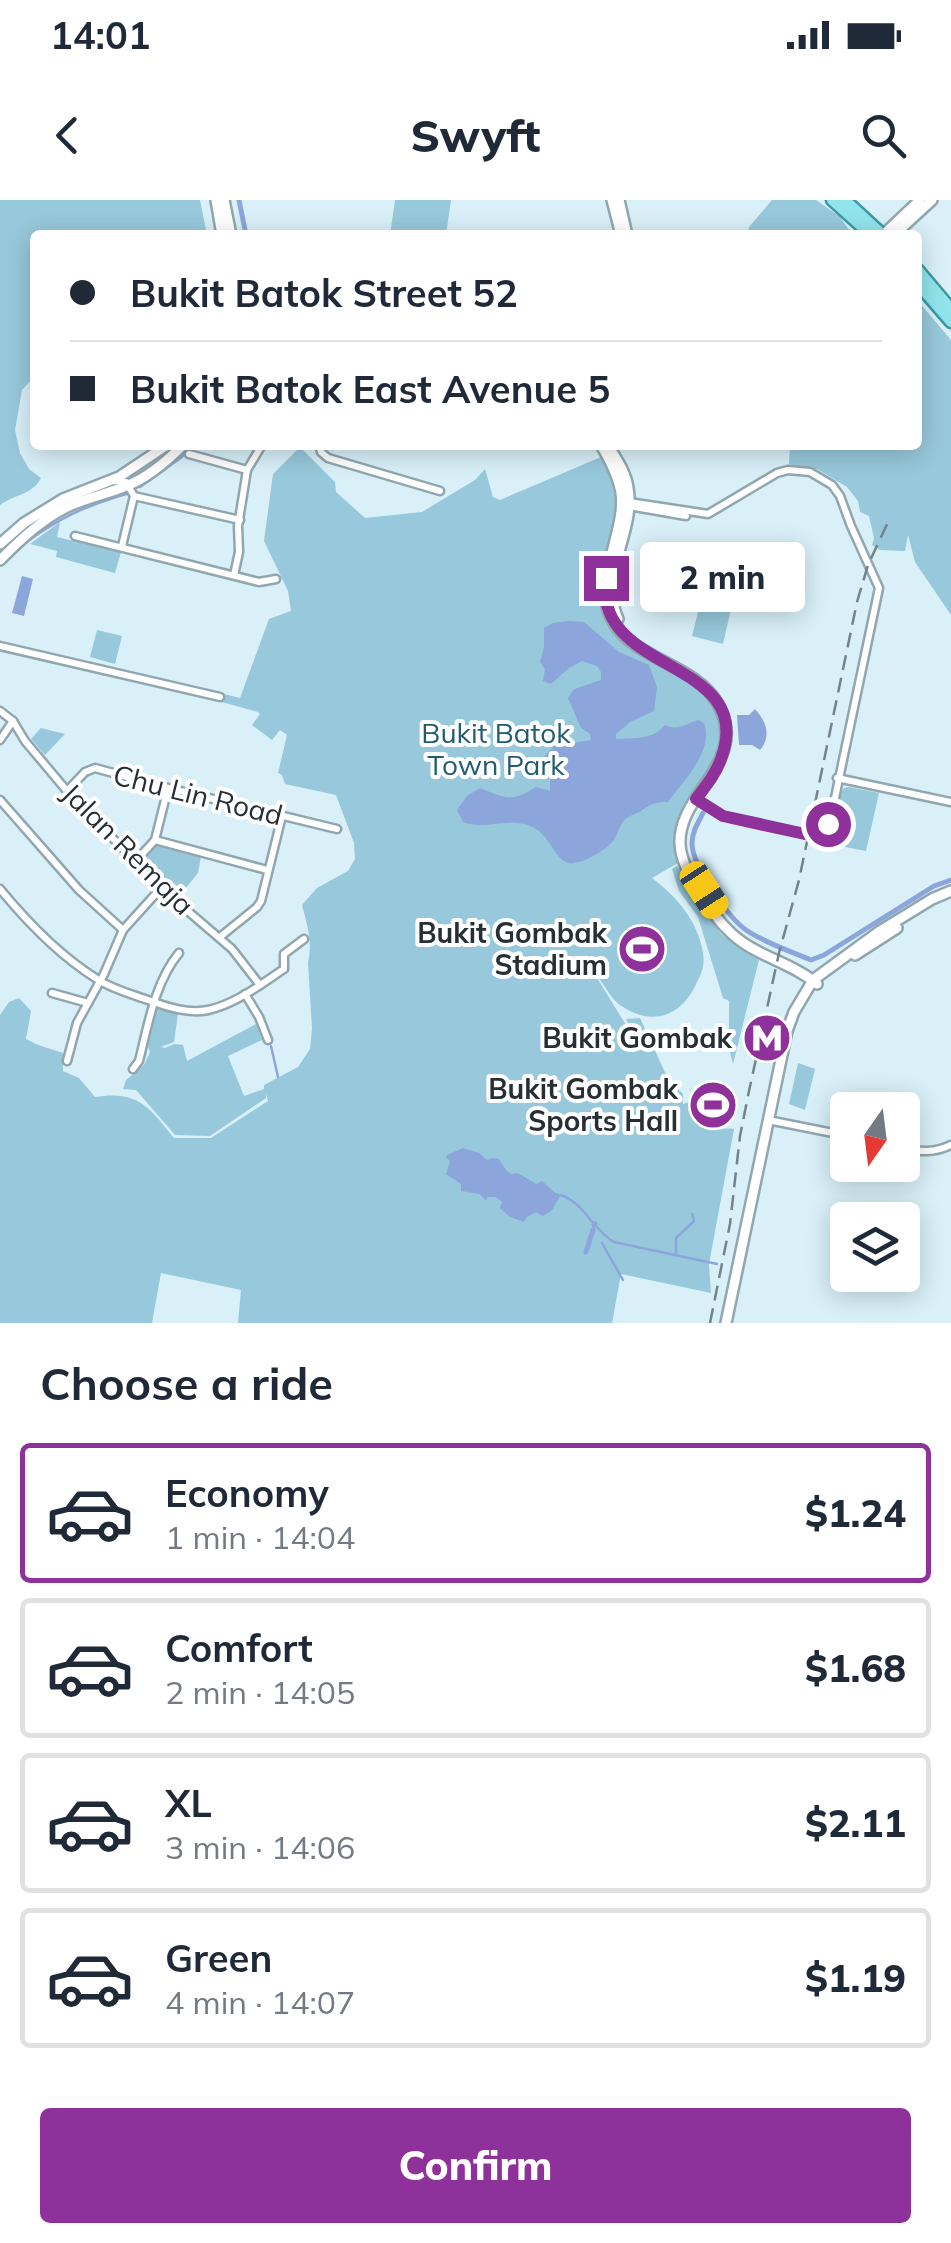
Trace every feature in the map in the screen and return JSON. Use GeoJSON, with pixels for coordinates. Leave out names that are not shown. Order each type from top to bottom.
{"type":"FeatureCollection","features":[{"type":"Feature","properties":{"kind":"main road"},"geometry":{"type":"LineString","coordinates":[[832,200],[865,230]]}},
{"type":"Feature","properties":{"kind":"main road"},"geometry":{"type":"LineString","coordinates":[[845,200],[878,230]]}},
{"type":"Feature","properties":{"kind":"main road"},"geometry":{"type":"LineString","coordinates":[[922,275],[951,308]]}},
{"type":"Feature","properties":{"kind":"main road"},"geometry":{"type":"LineString","coordinates":[[922,289],[951,322]]}},
{"type":"Feature","properties":{"kind":"street"},"geometry":{"type":"LineString","coordinates":[[216,200],[221,230]]}},
{"type":"Feature","properties":{"kind":"street"},"geometry":{"type":"LineString","coordinates":[[224,200],[230,230]]}},
{"type":"Feature","properties":{"kind":"street"},"geometry":{"type":"LineString","coordinates":[[615,200],[623,230]]}},
{"type":"Feature","properties":{"kind":"street"},"geometry":{"type":"LineString","coordinates":[[888,230],[920,200]]}},
{"type":"Feature","properties":{"kind":"street"},"geometry":{"type":"LineString","coordinates":[[899,230],[932,200]]}},
{"type":"Feature","properties":{"kind":"street"},"geometry":{"type":"LineString","coordinates":[[0,544],[63,498],[112,481],[160,450]]}},
{"type":"Feature","properties":{"kind":"street"},"geometry":{"type":"LineString","coordinates":[[132,491],[184,450]]}},
{"type":"Feature","properties":{"kind":"street"},"geometry":{"type":"LineString","coordinates":[[189,450],[247,470]]}},
{"type":"Feature","properties":{"kind":"street"},"geometry":{"type":"LineString","coordinates":[[234,575],[247,470],[259,450]]}},
{"type":"Feature","properties":{"kind":"street"},"geometry":{"type":"LineString","coordinates":[[322,450],[325,457],[440,491]]}},
{"type":"Feature","properties":{"kind":"street"},"geometry":{"type":"LineString","coordinates":[[607,450],[626,504],[605,583],[612,620],[633,644],[702,685],[716,702],[724,721],[725,741],[720,760],[686,816],[680,841],[690,877],[731,934],[757,952],[817,981]]}},
{"type":"Feature","properties":{"kind":"street"},"geometry":{"type":"LineString","coordinates":[[122,546],[133,470]]}},
{"type":"Feature","properties":{"kind":"street"},"geometry":{"type":"LineString","coordinates":[[626,504],[708,514],[777,473],[810,472],[840,496],[877,583],[878,596],[825,822],[817,830],[805,830],[729,814],[699,798]]}},
{"type":"Feature","properties":{"kind":"street"},"geometry":{"type":"LineString","coordinates":[[112,481],[123,481],[132,491]]}},
{"type":"Feature","properties":{"kind":"street"},"geometry":{"type":"LineString","coordinates":[[0,560],[23,537],[74,504],[132,491],[240,520]]}},
{"type":"Feature","properties":{"kind":"street"},"geometry":{"type":"LineString","coordinates":[[76,536],[259,582],[276,579]]}},
{"type":"Feature","properties":{"kind":"street"},"geometry":{"type":"LineString","coordinates":[[0,646],[220,698]]}},
{"type":"Feature","properties":{"kind":"street","name":"Jalan Remaja"},"geometry":{"type":"LineString","coordinates":[[0,711],[13,721],[24,741],[67,791],[161,888],[220,937],[260,984]]}},
{"type":"Feature","properties":{"kind":"street"},"geometry":{"type":"LineString","coordinates":[[0,740],[13,721]]}},
{"type":"Feature","properties":{"kind":"street","name":"Chu Lin Road"},"geometry":{"type":"LineString","coordinates":[[67,791],[85,772],[95,768],[338,828]]}},
{"type":"Feature","properties":{"kind":"street"},"geometry":{"type":"LineString","coordinates":[[837,779],[951,802]]}},
{"type":"Feature","properties":{"kind":"street"},"geometry":{"type":"LineString","coordinates":[[135,862],[155,840],[168,788]]}},
{"type":"Feature","properties":{"kind":"street"},"geometry":{"type":"LineString","coordinates":[[0,800],[79,890],[124,930]]}},
{"type":"Feature","properties":{"kind":"street"},"geometry":{"type":"LineString","coordinates":[[220,937],[261,901],[282,816]]}},
{"type":"Feature","properties":{"kind":"street"},"geometry":{"type":"LineString","coordinates":[[155,840],[268,870]]}},
{"type":"Feature","properties":{"kind":"street"},"geometry":{"type":"LineString","coordinates":[[68,1061],[77,1023],[124,930],[161,888]]}},
{"type":"Feature","properties":{"kind":"street"},"geometry":{"type":"LineString","coordinates":[[0,889],[52,944],[100,982],[182,1010],[206,1010],[244,994],[284,969],[284,954],[304,939]]}},
{"type":"Feature","properties":{"kind":"street"},"geometry":{"type":"LineString","coordinates":[[728,1323],[789,1023],[817,981],[951,894]]}},
{"type":"Feature","properties":{"kind":"street"},"geometry":{"type":"LineString","coordinates":[[134,1069],[154,1002],[180,953]]}},
{"type":"Feature","properties":{"kind":"street"},"geometry":{"type":"LineString","coordinates":[[52,993],[88,1003]]}},
{"type":"Feature","properties":{"kind":"street"},"geometry":{"type":"LineString","coordinates":[[244,994],[259,1016],[268,1040]]}},
{"type":"Feature","properties":{"kind":"street"},"geometry":{"type":"LineString","coordinates":[[770,1121],[830,1133]]}},
{"type":"Feature","properties":{"kind":"street"},"geometry":{"type":"LineString","coordinates":[[920,1152],[936,1152],[951,1145]]}},
{"type":"Feature","properties":{"kind":"green space"},"geometry":{"type":"Polygon","coordinates":[[[0,200],[200,200],[206,230],[30,230],[30,381],[22,390],[15,430],[20,453],[29,469],[41,478],[28,491],[0,505],[0,200]]]}},
{"type":"Feature","properties":{"kind":"green space"},"geometry":{"type":"Polygon","coordinates":[[[395,200],[451,200],[447,230],[391,230],[395,200]]]}},
{"type":"Feature","properties":{"kind":"green space"},"geometry":{"type":"Polygon","coordinates":[[[772,200],[816,200],[839,216],[849,230],[749,230],[772,200]]]}},
{"type":"Feature","properties":{"kind":"green space"},"geometry":{"type":"Polygon","coordinates":[[[922,306],[951,340],[951,615],[915,562],[908,535],[905,551],[880,550],[872,545],[869,516],[860,512],[858,501],[847,487],[817,469],[789,464],[790,450],[922,450],[922,306]]]}},
{"type":"Feature","properties":{"kind":"green space","name":"Bukit Batok Town Park"},"geometry":{"type":"Polygon","coordinates":[[[297,450],[303,450],[335,482],[336,492],[365,518],[422,512],[475,480],[485,469],[493,497],[500,500],[601,457],[612,477],[616,518],[601,586],[607,620],[633,649],[703,692],[714,707],[720,746],[707,778],[680,824],[678,863],[652,878],[685,911],[700,941],[703,965],[691,993],[676,1010],[646,1016],[618,1004],[594,973],[637,1043],[626,1019],[640,1018],[668,1079],[683,1094],[683,1104],[689,1102],[701,1126],[711,1130],[734,1129],[709,1264],[711,1293],[621,1274],[612,1323],[238,1323],[241,1290],[161,1273],[152,1323],[0,1323],[0,1015],[9,1002],[19,998],[31,1011],[26,1039],[63,1053],[63,1071],[79,1078],[95,1097],[122,1096],[141,1103],[174,1138],[211,1138],[268,1101],[266,1094],[266,1098],[210,1136],[175,1135],[136,1090],[123,1089],[150,1052],[154,1011],[178,1014],[174,1042],[161,1047],[183,1045],[187,1061],[256,1024],[262,1040],[228,1056],[244,1096],[264,1089],[264,1085],[298,1067],[310,1049],[310,941],[302,905],[317,888],[348,871],[355,859],[354,843],[336,795],[285,784],[278,773],[287,735],[280,730],[272,740],[252,725],[258,712],[222,702],[224,694],[240,698],[269,619],[291,611],[288,591],[264,541],[273,474],[297,450]]]}},
{"type":"Feature","properties":{"kind":"green space"},"geometry":{"type":"Polygon","coordinates":[[[60,522],[57,537],[121,552],[115,573],[56,557],[57,551],[30,544],[60,522]]]}},
{"type":"Feature","properties":{"kind":"green space"},"geometry":{"type":"Polygon","coordinates":[[[673,550],[698,557],[693,577],[675,573],[678,562],[670,560],[673,550]]]}},
{"type":"Feature","properties":{"kind":"green space"},"geometry":{"type":"Polygon","coordinates":[[[706,580],[736,587],[723,644],[692,636],[706,580]]]}},
{"type":"Feature","properties":{"kind":"green space"},"geometry":{"type":"Polygon","coordinates":[[[97,630],[122,636],[115,664],[90,657],[97,630]]]}},
{"type":"Feature","properties":{"kind":"green space"},"geometry":{"type":"Polygon","coordinates":[[[41,728],[65,734],[45,755],[31,739],[41,728]]]}},
{"type":"Feature","properties":{"kind":"green space"},"geometry":{"type":"Polygon","coordinates":[[[849,787],[879,793],[866,851],[829,844],[825,835],[834,823],[841,792],[849,787]]]}},
{"type":"Feature","properties":{"kind":"green space"},"geometry":{"type":"Polygon","coordinates":[[[156,845],[201,856],[198,873],[181,894],[144,861],[156,845]]]}},
{"type":"Feature","properties":{"kind":"green space"},"geometry":{"type":"Polygon","coordinates":[[[677,866],[721,934],[759,960],[733,1064],[729,1001],[723,998],[698,917],[679,891],[672,869],[677,866]]]}},
{"type":"Feature","properties":{"kind":"green space"},"geometry":{"type":"Polygon","coordinates":[[[798,1063],[815,1069],[805,1110],[789,1104],[798,1063]]]}},
{"type":"Feature","properties":{"kind":"shaded area"},"geometry":{"type":"Polygon","coordinates":[[[22,576],[33,579],[24,616],[12,613],[22,576]]]}},
{"type":"Feature","properties":{"kind":"shaded area"},"geometry":{"type":"Polygon","coordinates":[[[568,621],[584,622],[619,652],[649,665],[657,687],[654,711],[630,722],[616,734],[616,739],[643,737],[665,725],[678,727],[698,720],[704,723],[706,734],[696,765],[668,802],[653,804],[629,817],[607,847],[574,863],[564,861],[533,827],[516,823],[470,824],[463,822],[457,810],[467,796],[480,788],[508,797],[536,787],[550,791],[550,777],[537,765],[554,746],[591,740],[590,734],[581,728],[568,698],[574,689],[601,680],[597,666],[582,661],[551,684],[543,681],[545,669],[540,662],[544,628],[568,621]]]}},
{"type":"Feature","properties":{"kind":"shaded area"},"geometry":{"type":"Polygon","coordinates":[[[755,709],[766,729],[760,750],[752,745],[739,745],[737,715],[749,715],[755,709]]]}},
{"type":"Feature","properties":{"kind":"shaded area"},"geometry":{"type":"Polygon","coordinates":[[[463,1148],[487,1160],[499,1159],[511,1174],[518,1173],[536,1184],[542,1181],[561,1195],[543,1216],[536,1212],[524,1222],[510,1217],[500,1208],[502,1202],[496,1197],[487,1197],[486,1201],[480,1194],[461,1191],[461,1184],[446,1174],[450,1161],[447,1155],[463,1148]]]}},
{"type":"Feature","properties":{"kind":"waterway"},"geometry":{"type":"LineString","coordinates":[[239,200],[245,230]]}},
{"type":"Feature","properties":{"kind":"waterway"},"geometry":{"type":"LineString","coordinates":[[140,487],[188,450]]}},
{"type":"Feature","properties":{"kind":"waterway"},"geometry":{"type":"LineString","coordinates":[[25,543],[73,514],[126,494]]}},
{"type":"Feature","properties":{"kind":"waterway"},"geometry":{"type":"LineString","coordinates":[[703,813],[692,843],[704,877],[721,903],[746,930],[811,960],[934,886],[951,880]]}},
{"type":"Feature","properties":{"kind":"waterway"},"geometry":{"type":"LineString","coordinates":[[271,1046],[278,1077]]}},
{"type":"Feature","properties":{"kind":"waterway"},"geometry":{"type":"LineString","coordinates":[[561,1195],[576,1204],[614,1242],[717,1264]]}},
{"type":"Feature","properties":{"kind":"waterway"},"geometry":{"type":"LineString","coordinates":[[676,1254],[676,1238],[694,1221],[692,1214]]}},
{"type":"Feature","properties":{"kind":"waterway"},"geometry":{"type":"LineString","coordinates":[[586,1252],[593,1230]]}},
{"type":"Feature","properties":{"kind":"waterway"},"geometry":{"type":"LineString","coordinates":[[602,1243],[623,1280]]}},
{"type":"Feature","properties":{"kind":"railway"},"geometry":{"type":"LineString","coordinates":[[710,1323],[730,1224],[740,1136],[779,953],[799,880],[857,602],[868,565],[888,522]]}},
{"type":"Feature","properties":{"kind":"place","name":"Bukit Gombak Stadium"},"geometry":{"type":"Point","coordinates":[642,949]}},
{"type":"Feature","properties":{"kind":"place","name":"Bukit Gombak"},"geometry":{"type":"Point","coordinates":[767,1038]}},
{"type":"Feature","properties":{"kind":"place","name":"Bukit Gombak Sports Hall"},"geometry":{"type":"Point","coordinates":[713,1105]}},
{"type":"Feature","properties":{"kind":"route"},"geometry":{"type":"LineString","coordinates":[[606,578],[608,610],[621,633],[633,644],[694,678],[721,711],[725,727],[723,754],[696,799],[723,816],[805,834],[815,835],[828,824]]}}]}
